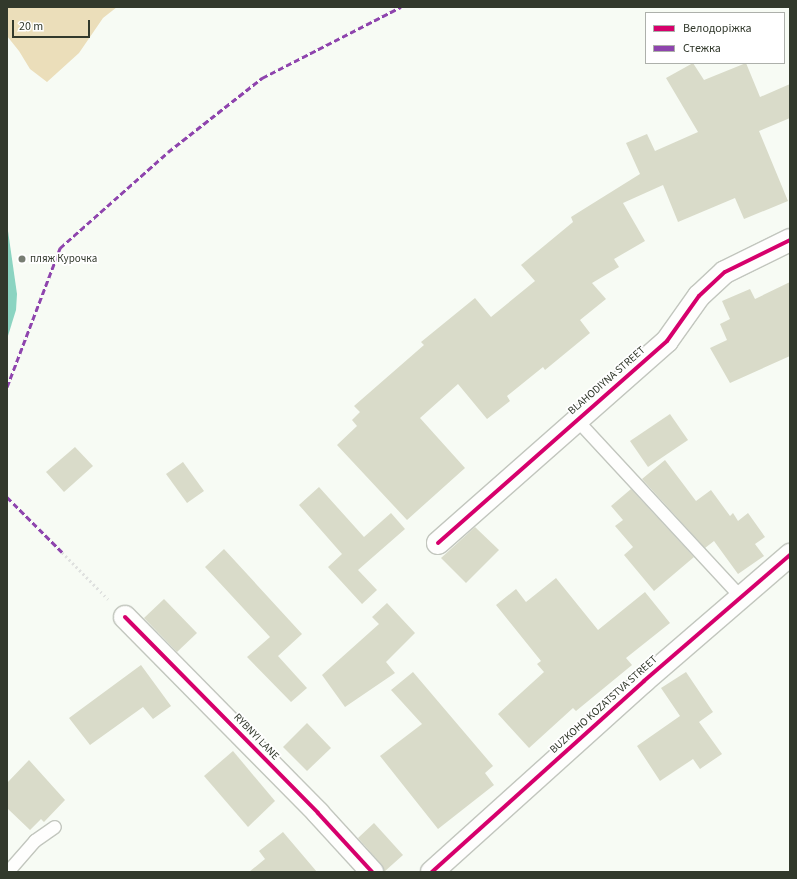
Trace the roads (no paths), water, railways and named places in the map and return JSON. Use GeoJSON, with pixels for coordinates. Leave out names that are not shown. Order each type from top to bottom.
{"type":"FeatureCollection","features":[{"type":"Feature","properties":{"kind":"street","name":"BLAHODIYNA STREET"},"geometry":{"type":"LineString","coordinates":[[438,543],[576,419],[667,341],[699,296],[725,272],[790,240]]}},
{"type":"Feature","properties":{"kind":"street","name":"BUZKOHO KOZATSTVA STREET"},"geometry":{"type":"LineString","coordinates":[[432,872],[644,680],[790,555]]}},
{"type":"Feature","properties":{"kind":"street","name":"RYBNYI LANE"},"geometry":{"type":"LineString","coordinates":[[125,617],[312,807],[372,872]]}},
{"type":"Feature","properties":{"kind":"lane"},"geometry":{"type":"LineString","coordinates":[[576,419],[741,597]]}},
{"type":"Feature","properties":{"kind":"lane"},"geometry":{"type":"LineString","coordinates":[[8,872],[35,841],[55,827]]}},
{"type":"Feature","properties":{"kind":"place","name":"пляж Курочка"},"geometry":{"type":"Point","coordinates":[22,259]}}]}
